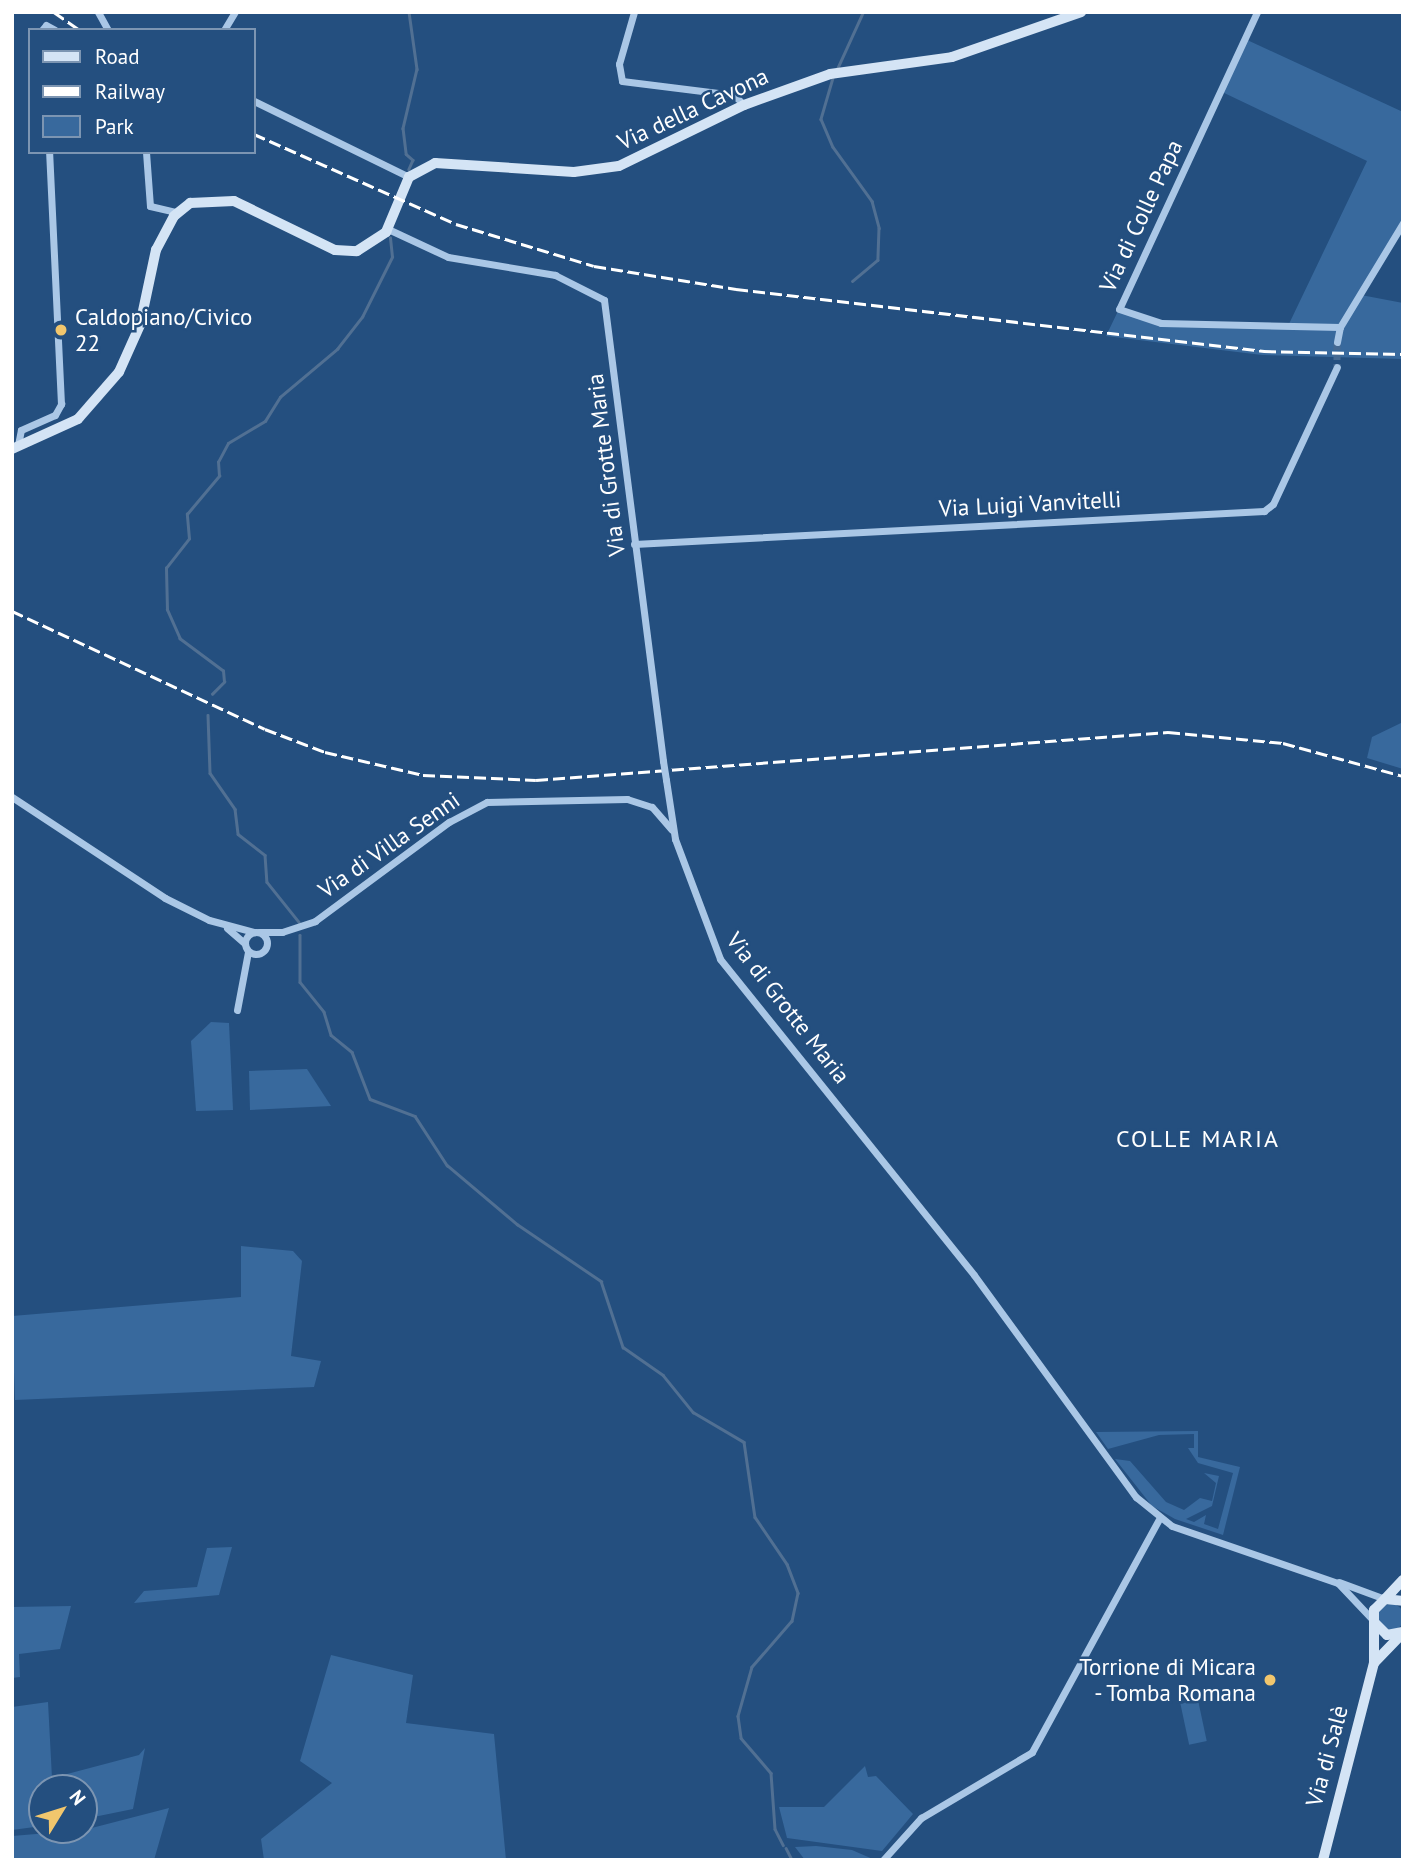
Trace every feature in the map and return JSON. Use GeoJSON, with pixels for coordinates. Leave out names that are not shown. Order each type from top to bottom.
{"type":"FeatureCollection","features":[{"type":"Feature","properties":{"kind":"main road","name":"Via della Cavona"},"geometry":{"type":"LineString","coordinates":[[409,177],[435,163],[574,172],[618,166],[744,105],[835,73],[952,57],[1081,12]]}},
{"type":"Feature","properties":{"kind":"main road"},"geometry":{"type":"LineString","coordinates":[[15,447],[78,419],[124,365],[140,325],[154,256],[177,212],[199,201],[230,200],[346,253],[370,247],[388,229],[409,177]]}},
{"type":"Feature","properties":{"kind":"main road"},"geometry":{"type":"LineString","coordinates":[[1400,1634],[1381,1632],[1373,1622],[1374,1610],[1384,1595],[1403,1580]]}},
{"type":"Feature","properties":{"kind":"main road"},"geometry":{"type":"LineString","coordinates":[[1384,1595],[1403,1601]]}},
{"type":"Feature","properties":{"kind":"main road","name":"Via di Salè"},"geometry":{"type":"LineString","coordinates":[[1323,1860],[1374,1663],[1373,1622]]}},
{"type":"Feature","properties":{"kind":"main road","name":"Via di Salè"},"geometry":{"type":"LineString","coordinates":[[1374,1663],[1400,1634]]}},
{"type":"Feature","properties":{"kind":"street"},"geometry":{"type":"LineString","coordinates":[[98,12],[107,28]]}},
{"type":"Feature","properties":{"kind":"street"},"geometry":{"type":"LineString","coordinates":[[225,28],[234,12]]}},
{"type":"Feature","properties":{"kind":"street"},"geometry":{"type":"LineString","coordinates":[[635,12],[619,64],[622,81],[734,95],[744,105]]}},
{"type":"Feature","properties":{"kind":"street","name":"Via di Colle Papa"},"geometry":{"type":"LineString","coordinates":[[1257,12],[1119,309],[1161,323],[1340,327]]}},
{"type":"Feature","properties":{"kind":"street"},"geometry":{"type":"LineString","coordinates":[[256,102],[409,177]]}},
{"type":"Feature","properties":{"kind":"street"},"geometry":{"type":"LineString","coordinates":[[15,447],[20,430],[55,415],[61,404],[49,154]]}},
{"type":"Feature","properties":{"kind":"street"},"geometry":{"type":"LineString","coordinates":[[146,154],[150,206],[177,212]]}},
{"type":"Feature","properties":{"kind":"street"},"geometry":{"type":"LineString","coordinates":[[1337,342],[1340,327],[1403,223]]}},
{"type":"Feature","properties":{"kind":"street","name":"Via di Grotte Maria"},"geometry":{"type":"LineString","coordinates":[[388,229],[440,254],[545,272],[603,298],[674,833],[704,926],[726,966],[905,1185],[1126,1484],[1159,1519],[1332,1580],[1384,1595]]}},
{"type":"Feature","properties":{"kind":"street","name":"Via Luigi Vanvitelli"},"geometry":{"type":"LineString","coordinates":[[634,544],[1264,511],[1273,504],[1337,368]]}},
{"type":"Feature","properties":{"kind":"street","name":"Via di Villa Senni"},"geometry":{"type":"LineString","coordinates":[[12,797],[132,880],[224,925],[256,932],[282,932],[317,919],[449,822],[487,802],[627,799],[652,807],[674,833]]}},
{"type":"Feature","properties":{"kind":"street","name":"Via di Villa Senni"},"geometry":{"type":"LineString","coordinates":[[224,925],[244,943],[248,952]]}},
{"type":"Feature","properties":{"kind":"street"},"geometry":{"type":"LineString","coordinates":[[244,943],[256,932],[267,945]]}},
{"type":"Feature","properties":{"kind":"street","name":"Via di Villa Senni"},"geometry":{"type":"LineString","coordinates":[[248,969],[257,955],[282,932]]}},
{"type":"Feature","properties":{"kind":"street"},"geometry":{"type":"LineString","coordinates":[[237,1010],[248,969],[248,952],[257,955]]}},
{"type":"Feature","properties":{"kind":"street"},"geometry":{"type":"LineString","coordinates":[[883,1860],[921,1818],[1034,1750],[1090,1638],[1159,1519]]}},
{"type":"Feature","properties":{"kind":"street","name":"Via di Grotte Maria"},"geometry":{"type":"LineString","coordinates":[[1332,1580],[1353,1594],[1373,1622]]}},
{"type":"Feature","properties":{"kind":"green space"},"geometry":{"type":"Polygon","coordinates":[[[1245,39],[1403,112],[1403,223],[1361,295],[1403,303],[1403,359],[1262,355],[1106,336],[1119,309],[1161,323],[1288,326],[1367,161],[1220,91],[1245,39]]]}},
{"type":"Feature","properties":{"kind":"green space"},"geometry":{"type":"Polygon","coordinates":[[[1403,722],[1403,769],[1367,758],[1372,737],[1403,722]]]}},
{"type":"Feature","properties":{"kind":"green space"},"geometry":{"type":"Polygon","coordinates":[[[211,1022],[229,1023],[233,1110],[196,1111],[191,1041],[211,1022]]]}},
{"type":"Feature","properties":{"kind":"green space"},"geometry":{"type":"Polygon","coordinates":[[[307,1069],[331,1106],[250,1110],[249,1071],[307,1069]]]}},
{"type":"Feature","properties":{"kind":"green space"},"geometry":{"type":"Polygon","coordinates":[[[241,1246],[293,1251],[302,1261],[291,1356],[321,1361],[314,1387],[15,1400],[12,1316],[241,1297],[241,1246]]]}},
{"type":"Feature","properties":{"kind":"green space"},"geometry":{"type":"Polygon","coordinates":[[[1198,1431],[1198,1457],[1240,1467],[1223,1535],[1175,1519],[1152,1506],[1115,1459],[1130,1461],[1166,1502],[1184,1510],[1200,1498],[1212,1501],[1216,1483],[1204,1473],[1219,1476],[1212,1506],[1186,1519],[1194,1522],[1206,1515],[1204,1524],[1218,1529],[1233,1473],[1198,1463],[1188,1448],[1194,1448],[1194,1434],[1159,1435],[1108,1449],[1096,1432],[1198,1431]]]}},
{"type":"Feature","properties":{"kind":"green space"},"geometry":{"type":"Polygon","coordinates":[[[232,1547],[219,1595],[134,1603],[144,1591],[197,1587],[207,1548],[232,1547]]]}},
{"type":"Feature","properties":{"kind":"green space"},"geometry":{"type":"Polygon","coordinates":[[[1391,1604],[1400,1608],[1404,1617],[1400,1626],[1391,1630],[1382,1626],[1378,1617],[1382,1608],[1391,1604]]]}},
{"type":"Feature","properties":{"kind":"green space"},"geometry":{"type":"Polygon","coordinates":[[[71,1606],[60,1649],[19,1654],[20,1677],[12,1678],[12,1607],[71,1606]]]}},
{"type":"Feature","properties":{"kind":"green space"},"geometry":{"type":"Polygon","coordinates":[[[331,1655],[413,1675],[406,1723],[494,1734],[506,1860],[264,1860],[261,1839],[332,1783],[300,1761],[331,1655]]]}},
{"type":"Feature","properties":{"kind":"green space"},"geometry":{"type":"Polygon","coordinates":[[[1198,1700],[1207,1741],[1189,1745],[1180,1704],[1198,1700]]]}},
{"type":"Feature","properties":{"kind":"green space"},"geometry":{"type":"Polygon","coordinates":[[[48,1702],[52,1774],[28,1774],[28,1828],[12,1830],[12,1707],[48,1702]]]}},
{"type":"Feature","properties":{"kind":"green space"},"geometry":{"type":"Polygon","coordinates":[[[145,1748],[133,1809],[98,1816],[98,1774],[67,1774],[139,1755],[145,1748]]]}},
{"type":"Feature","properties":{"kind":"green space"},"geometry":{"type":"Polygon","coordinates":[[[865,1766],[868,1777],[876,1776],[913,1814],[882,1851],[787,1838],[779,1807],[824,1807],[865,1766]]]}},
{"type":"Feature","properties":{"kind":"green space"},"geometry":{"type":"Polygon","coordinates":[[[169,1808],[154,1860],[12,1860],[12,1836],[28,1835],[28,1844],[98,1844],[98,1826],[169,1808]]]}},
{"type":"Feature","properties":{"kind":"green space"},"geometry":{"type":"Polygon","coordinates":[[[816,1846],[852,1850],[875,1860],[805,1860],[795,1847],[816,1846]]]}},
{"type":"Feature","properties":{"kind":"waterway"},"geometry":{"type":"LineString","coordinates":[[409,12],[417,69],[403,128],[406,154],[413,160],[409,169]]}},
{"type":"Feature","properties":{"kind":"waterway"},"geometry":{"type":"LineString","coordinates":[[837,69],[863,12]]}},
{"type":"Feature","properties":{"kind":"waterway"},"geometry":{"type":"LineString","coordinates":[[833,78],[821,119],[833,147],[872,201],[879,228],[878,260],[853,281]]}},
{"type":"Feature","properties":{"kind":"waterway"},"geometry":{"type":"LineString","coordinates":[[212,694],[224,682],[223,671],[180,639],[167,610],[166,568],[189,539],[187,514],[219,476],[218,462],[228,443],[265,421],[280,397],[337,349],[362,317],[392,257],[390,238]]}},
{"type":"Feature","properties":{"kind":"waterway"},"geometry":{"type":"LineString","coordinates":[[208,715],[210,773],[235,809],[238,834],[265,855],[267,882],[299,922]]}},
{"type":"Feature","properties":{"kind":"waterway"},"geometry":{"type":"LineString","coordinates":[[300,935],[300,982],[324,1012],[331,1035],[352,1052],[370,1099],[415,1116],[447,1165],[517,1224],[601,1281],[623,1347],[663,1375],[693,1412],[744,1442],[755,1517],[787,1564],[798,1593],[792,1621],[752,1667],[738,1716],[741,1738],[771,1773],[775,1829],[783,1845]]}},
{"type":"Feature","properties":{"kind":"waterway"},"geometry":{"type":"LineString","coordinates":[[786,1848],[792,1860]]}},
{"type":"Feature","properties":{"kind":"tunnel"},"geometry":{"type":"LineString","coordinates":[[1337,342],[1337,367]]}},
{"type":"Feature","properties":{"kind":"railway"},"geometry":{"type":"LineString","coordinates":[[54,12],[77,28]]}},
{"type":"Feature","properties":{"kind":"railway"},"geometry":{"type":"LineString","coordinates":[[256,135],[456,224],[594,266],[736,289],[1264,351],[1403,354]]}},
{"type":"Feature","properties":{"kind":"railway"},"geometry":{"type":"LineString","coordinates":[[12,611],[265,729],[325,752],[423,775],[536,780],[1168,732],[1283,743],[1403,776]]}},
{"type":"Feature","properties":{"kind":"place","name":"Caldopiano/Civico 22"},"geometry":{"type":"Point","coordinates":[61,330]}},
{"type":"Feature","properties":{"kind":"place","name":"Torrione di Micara - Tomba Romana"},"geometry":{"type":"Point","coordinates":[1270,1680]}},
{"type":"Feature","properties":{"kind":"district","name":"COLLE MARIA"},"geometry":{"type":"Point","coordinates":[1198,1139]}}]}
